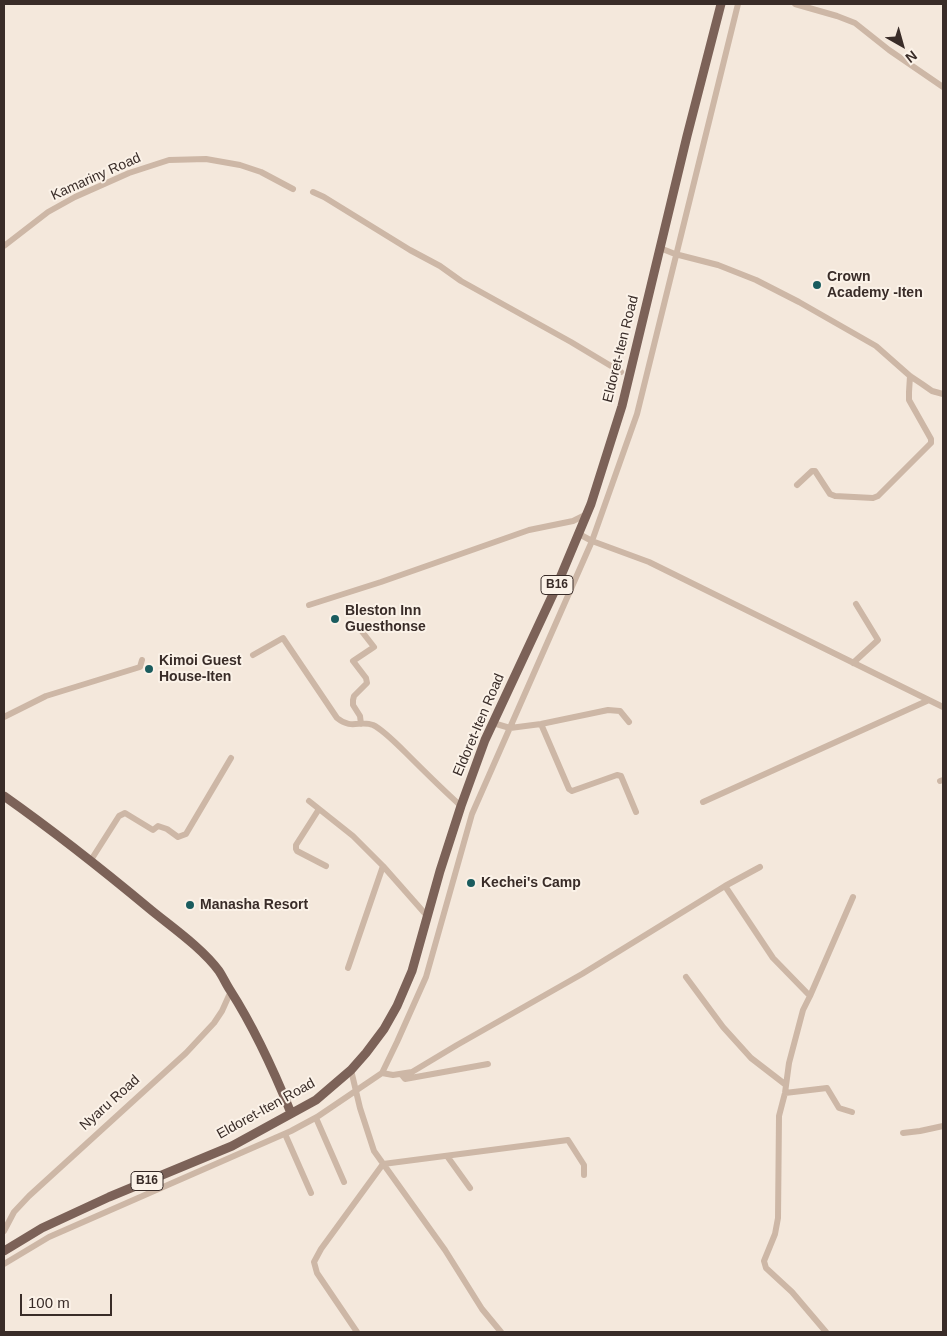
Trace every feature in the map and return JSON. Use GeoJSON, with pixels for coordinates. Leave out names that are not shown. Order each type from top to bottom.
{"type":"FeatureCollection","features":[{"type":"Feature","properties":{"kind":"main road","name":"Eldoret-Iten Road"},"geometry":{"type":"LineString","coordinates":[[4,1251],[42,1228],[116,1194],[232,1146],[316,1100],[351,1070],[384,1029],[397,1006],[412,970],[460,806],[486,740],[588,513],[622,406],[721,4]]}},
{"type":"Feature","properties":{"kind":"main road"},"geometry":{"type":"LineString","coordinates":[[4,796],[91,860],[211,962],[220,972],[262,1047],[291,1113]]}},
{"type":"Feature","properties":{"kind":"street"},"geometry":{"type":"LineString","coordinates":[[4,1264],[49,1237],[285,1134],[316,1118],[382,1073],[426,977],[472,814],[592,541],[637,414],[738,4]]}},
{"type":"Feature","properties":{"kind":"street"},"geometry":{"type":"LineString","coordinates":[[795,4],[855,23],[889,50],[943,87]]}},
{"type":"Feature","properties":{"kind":"street","name":"Kamariny Road"},"geometry":{"type":"LineString","coordinates":[[4,246],[48,212],[75,197],[129,173],[169,160],[206,159],[240,165],[261,172],[293,189]]}},
{"type":"Feature","properties":{"kind":"street"},"geometry":{"type":"LineString","coordinates":[[312,192],[324,197],[410,250],[440,266],[461,281],[622,372]]}},
{"type":"Feature","properties":{"kind":"street"},"geometry":{"type":"LineString","coordinates":[[660,248],[675,254],[718,265],[756,280],[876,346],[910,376],[932,391],[943,394]]}},
{"type":"Feature","properties":{"kind":"street"},"geometry":{"type":"LineString","coordinates":[[798,485],[812,471],[815,471],[830,494],[835,496],[873,498],[878,496],[931,443],[931,439],[909,400],[910,376]]}},
{"type":"Feature","properties":{"kind":"street"},"geometry":{"type":"LineString","coordinates":[[309,605],[529,530],[573,521],[588,513]]}},
{"type":"Feature","properties":{"kind":"street"},"geometry":{"type":"LineString","coordinates":[[579,534],[592,541],[649,562],[943,707]]}},
{"type":"Feature","properties":{"kind":"street"},"geometry":{"type":"LineString","coordinates":[[853,663],[878,640],[856,604]]}},
{"type":"Feature","properties":{"kind":"street"},"geometry":{"type":"LineString","coordinates":[[360,629],[374,647],[353,661],[366,678],[367,683],[354,696],[353,700],[353,705],[360,716],[361,724]]}},
{"type":"Feature","properties":{"kind":"street"},"geometry":{"type":"LineString","coordinates":[[253,655],[283,638],[337,718],[344,724],[373,725],[390,738],[460,806]]}},
{"type":"Feature","properties":{"kind":"street"},"geometry":{"type":"LineString","coordinates":[[4,717],[46,696],[140,667],[142,660]]}},
{"type":"Feature","properties":{"kind":"street"},"geometry":{"type":"LineString","coordinates":[[704,802],[929,700]]}},
{"type":"Feature","properties":{"kind":"street"},"geometry":{"type":"LineString","coordinates":[[493,723],[510,728],[608,710],[620,711],[629,722]]}},
{"type":"Feature","properties":{"kind":"street"},"geometry":{"type":"LineString","coordinates":[[540,724],[572,791],[616,775],[621,776],[636,812]]}},
{"type":"Feature","properties":{"kind":"street"},"geometry":{"type":"LineString","coordinates":[[91,860],[118,816],[125,813],[153,830],[158,826],[167,829],[178,837],[186,834],[231,758]]}},
{"type":"Feature","properties":{"kind":"street"},"geometry":{"type":"LineString","coordinates":[[309,801],[354,836],[428,916]]}},
{"type":"Feature","properties":{"kind":"street"},"geometry":{"type":"LineString","coordinates":[[319,809],[296,849],[326,866]]}},
{"type":"Feature","properties":{"kind":"street"},"geometry":{"type":"LineString","coordinates":[[348,968],[383,866]]}},
{"type":"Feature","properties":{"kind":"street"},"geometry":{"type":"LineString","coordinates":[[382,1073],[401,1074],[412,1072],[582,974],[725,886],[760,867]]}},
{"type":"Feature","properties":{"kind":"street"},"geometry":{"type":"LineString","coordinates":[[725,886],[773,958],[810,996]]}},
{"type":"Feature","properties":{"kind":"street"},"geometry":{"type":"LineString","coordinates":[[826,1332],[792,1292],[764,1264],[765,1255],[775,1234],[778,1218],[779,1116],[785,1093],[789,1063],[803,1010],[853,897]]}},
{"type":"Feature","properties":{"kind":"street"},"geometry":{"type":"LineString","coordinates":[[686,977],[723,1027],[751,1058],[786,1085]]}},
{"type":"Feature","properties":{"kind":"street","name":"Nyaru Road"},"geometry":{"type":"LineString","coordinates":[[4,1231],[14,1212],[29,1196],[186,1053],[214,1023],[222,1011],[229,988]]}},
{"type":"Feature","properties":{"kind":"street"},"geometry":{"type":"LineString","coordinates":[[401,1074],[405,1079],[488,1064]]}},
{"type":"Feature","properties":{"kind":"street"},"geometry":{"type":"LineString","coordinates":[[351,1070],[374,1151],[445,1250],[482,1309],[501,1332]]}},
{"type":"Feature","properties":{"kind":"street"},"geometry":{"type":"LineString","coordinates":[[785,1093],[827,1088],[839,1108],[852,1112]]}},
{"type":"Feature","properties":{"kind":"street"},"geometry":{"type":"LineString","coordinates":[[316,1118],[344,1182]]}},
{"type":"Feature","properties":{"kind":"street"},"geometry":{"type":"LineString","coordinates":[[903,1133],[943,1126]]}},
{"type":"Feature","properties":{"kind":"street"},"geometry":{"type":"LineString","coordinates":[[285,1134],[311,1193]]}},
{"type":"Feature","properties":{"kind":"street"},"geometry":{"type":"LineString","coordinates":[[357,1332],[318,1273],[314,1262],[321,1249],[383,1164],[568,1140],[584,1165],[584,1175]]}},
{"type":"Feature","properties":{"kind":"street"},"geometry":{"type":"LineString","coordinates":[[447,1156],[470,1188]]}},
{"type":"Feature","properties":{"kind":"street"},"geometry":{"type":"LineString","coordinates":[[116,1194],[122,1205]]}},
{"type":"Feature","properties":{"kind":"place","name":"Crown Academy -Iten"},"geometry":{"type":"Point","coordinates":[817,285]}},
{"type":"Feature","properties":{"kind":"place","name":"Bleston Inn Guesthonse"},"geometry":{"type":"Point","coordinates":[335,619]}},
{"type":"Feature","properties":{"kind":"place","name":"Kimoi Guest House-Iten"},"geometry":{"type":"Point","coordinates":[149,669]}},
{"type":"Feature","properties":{"kind":"place","name":"Kechei's Camp"},"geometry":{"type":"Point","coordinates":[471,883]}},
{"type":"Feature","properties":{"kind":"place","name":"Manasha Resort"},"geometry":{"type":"Point","coordinates":[190,905]}}]}
